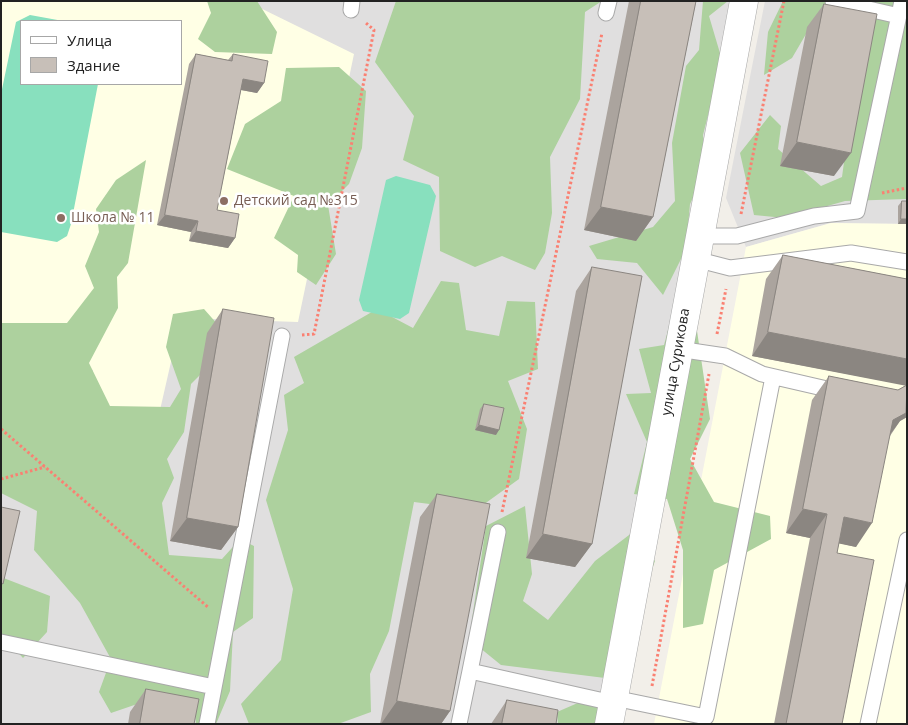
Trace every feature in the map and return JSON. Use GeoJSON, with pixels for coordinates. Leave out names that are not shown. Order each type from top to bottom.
{"type":"FeatureCollection","features":[{"type":"Feature","properties":{"kind":"street","name":"улица Сурикова"},"geometry":{"type":"LineString","coordinates":[[612,708],[744,1]]}},
{"type":"Feature","properties":{"kind":"lane"},"geometry":{"type":"LineString","coordinates":[[697,248],[814,216],[857,211],[900,9],[833,1]]}},
{"type":"Feature","properties":{"kind":"lane"},"geometry":{"type":"LineString","coordinates":[[697,248],[730,268],[851,253],[907,262]]}},
{"type":"Feature","properties":{"kind":"lane"},"geometry":{"type":"LineString","coordinates":[[207,724],[282,336]]}},
{"type":"Feature","properties":{"kind":"lane"},"geometry":{"type":"LineString","coordinates":[[678,349],[725,356],[762,374],[859,396]]}},
{"type":"Feature","properties":{"kind":"lane"},"geometry":{"type":"LineString","coordinates":[[470,671],[612,708],[706,720],[773,377]]}},
{"type":"Feature","properties":{"kind":"lane"},"geometry":{"type":"LineString","coordinates":[[459,724],[498,532]]}},
{"type":"Feature","properties":{"kind":"lane"},"geometry":{"type":"LineString","coordinates":[[868,724],[907,540]]}},
{"type":"Feature","properties":{"kind":"lane"},"geometry":{"type":"LineString","coordinates":[[1,642],[214,687]]}},
{"type":"Feature","properties":{"kind":"path"},"geometry":{"type":"LineString","coordinates":[[282,336],[314,334],[374,30],[351,6]]}},
{"type":"Feature","properties":{"kind":"path"},"geometry":{"type":"LineString","coordinates":[[498,532],[608,7]]}},
{"type":"Feature","properties":{"kind":"path"},"geometry":{"type":"LineString","coordinates":[[1,429],[226,622]]}},
{"type":"Feature","properties":{"kind":"path"},"geometry":{"type":"LineString","coordinates":[[1,478],[46,467]]}},
{"type":"Feature","properties":{"kind":"shaded area"},"geometry":{"type":"Polygon","coordinates":[[[1,1],[737,1],[600,724],[1,724],[1,1]]]}},
{"type":"Feature","properties":{"kind":"shaded area","name":"Детский сад №315"},"geometry":{"type":"Polygon","coordinates":[[[1,1],[246,1],[354,54],[298,322],[181,318],[155,432],[84,417],[93,370],[1,352],[1,1]]]}},
{"type":"Feature","properties":{"kind":"shaded area"},"geometry":{"type":"Polygon","coordinates":[[[765,1],[907,1],[907,224],[831,223],[746,247],[726,198],[765,1]]]}},
{"type":"Feature","properties":{"kind":"shaded area"},"geometry":{"type":"Polygon","coordinates":[[[831,223],[907,224],[907,724],[654,724],[746,247],[831,223]]]}},
{"type":"Feature","properties":{"kind":"green space"},"geometry":{"type":"Polygon","coordinates":[[[207,1],[257,1],[277,32],[272,54],[215,52],[198,39],[211,13],[207,1]]]}},
{"type":"Feature","properties":{"kind":"green space"},"geometry":{"type":"Polygon","coordinates":[[[396,1],[602,1],[585,12],[580,99],[550,157],[552,213],[545,253],[535,270],[502,256],[475,267],[440,251],[439,177],[403,160],[414,116],[375,62],[396,1]]]}},
{"type":"Feature","properties":{"kind":"green space"},"geometry":{"type":"Polygon","coordinates":[[[703,1],[728,1],[709,16],[722,60],[703,135],[707,169],[690,204],[686,249],[663,295],[637,263],[597,259],[589,246],[653,227],[675,201],[672,143],[686,66],[699,50],[703,1]]]}},
{"type":"Feature","properties":{"kind":"green space"},"geometry":{"type":"Polygon","coordinates":[[[783,1],[907,1],[907,199],[845,201],[785,218],[754,215],[740,153],[770,115],[781,126],[778,149],[821,186],[842,177],[852,103],[816,17],[792,58],[764,75],[768,32],[783,1]]]}},
{"type":"Feature","properties":{"kind":"green space"},"geometry":{"type":"Polygon","coordinates":[[[30,15],[58,20],[20,20],[30,15]]]}},
{"type":"Feature","properties":{"kind":"green space"},"geometry":{"type":"Polygon","coordinates":[[[20,20],[20,85],[98,85],[71,224],[67,236],[57,242],[1,232],[1,94],[16,22],[20,20]]]}},
{"type":"Feature","properties":{"kind":"green space"},"geometry":{"type":"Polygon","coordinates":[[[339,67],[366,91],[362,148],[349,184],[328,205],[336,254],[316,285],[297,272],[298,255],[274,238],[294,196],[227,169],[245,124],[281,101],[286,68],[339,67]]]}},
{"type":"Feature","properties":{"kind":"green space"},"geometry":{"type":"Polygon","coordinates":[[[146,160],[128,263],[117,277],[118,308],[89,363],[110,406],[170,407],[181,389],[166,347],[173,314],[204,309],[219,326],[211,364],[191,384],[184,432],[167,459],[174,478],[162,503],[169,555],[222,559],[240,539],[254,546],[253,618],[233,632],[230,691],[216,724],[196,724],[195,714],[146,701],[111,713],[99,692],[111,659],[80,603],[34,550],[37,511],[1,493],[1,323],[67,323],[94,288],[85,266],[99,232],[96,209],[116,180],[146,160]]]}},
{"type":"Feature","properties":{"kind":"green space"},"geometry":{"type":"Polygon","coordinates":[[[396,176],[430,185],[436,196],[409,313],[400,319],[363,311],[359,300],[386,180],[396,176]]]}},
{"type":"Feature","properties":{"kind":"green space"},"geometry":{"type":"Polygon","coordinates":[[[441,281],[459,283],[466,330],[499,336],[507,301],[535,302],[538,369],[508,381],[527,429],[519,479],[476,510],[414,502],[389,631],[370,674],[371,712],[338,724],[249,724],[241,704],[281,660],[293,589],[266,500],[288,430],[284,395],[304,383],[294,357],[377,309],[413,328],[441,281]]]}},
{"type":"Feature","properties":{"kind":"green space"},"geometry":{"type":"Polygon","coordinates":[[[675,304],[696,324],[710,419],[690,459],[714,502],[770,516],[771,539],[714,570],[703,624],[683,628],[683,550],[667,499],[634,494],[647,442],[626,394],[651,393],[639,349],[664,345],[675,304]]]}},
{"type":"Feature","properties":{"kind":"green space"},"geometry":{"type":"Polygon","coordinates":[[[525,506],[532,574],[523,601],[548,620],[595,561],[633,532],[655,561],[632,623],[605,678],[501,665],[469,639],[486,526],[525,506]]]}},
{"type":"Feature","properties":{"kind":"green space"},"geometry":{"type":"Polygon","coordinates":[[[1,577],[50,596],[47,632],[23,658],[1,634],[1,577]]]}},
{"type":"Feature","properties":{"kind":"green space"},"geometry":{"type":"Polygon","coordinates":[[[603,692],[612,724],[558,724],[557,712],[603,692]]]}},
{"type":"Feature","properties":{"kind":"building"},"geometry":{"type":"Polygon","coordinates":[[[641,1],[696,1],[653,217],[601,207],[641,1]]]}},
{"type":"Feature","properties":{"kind":"building"},"geometry":{"type":"Polygon","coordinates":[[[824,4],[877,14],[851,153],[797,142],[824,4]]]}},
{"type":"Feature","properties":{"kind":"building"},"geometry":{"type":"Polygon","coordinates":[[[196,54],[232,61],[233,54],[268,61],[264,83],[243,79],[217,210],[239,214],[235,238],[196,231],[198,221],[165,215],[196,54]]]}},
{"type":"Feature","properties":{"kind":"building"},"geometry":{"type":"Polygon","coordinates":[[[902,201],[907,201],[907,219],[901,219],[902,201]]]}},
{"type":"Feature","properties":{"kind":"building"},"geometry":{"type":"Polygon","coordinates":[[[783,255],[907,279],[907,359],[768,332],[783,255]]]}},
{"type":"Feature","properties":{"kind":"building"},"geometry":{"type":"Polygon","coordinates":[[[592,267],[642,276],[592,544],[543,534],[592,267]]]}},
{"type":"Feature","properties":{"kind":"building"},"geometry":{"type":"Polygon","coordinates":[[[223,309],[274,318],[238,527],[187,518],[223,309]]]}},
{"type":"Feature","properties":{"kind":"building"},"geometry":{"type":"Polygon","coordinates":[[[829,376],[898,390],[907,385],[906,413],[893,420],[872,523],[844,517],[837,553],[874,560],[842,724],[786,724],[827,514],[803,509],[829,376]]]}},
{"type":"Feature","properties":{"kind":"building"},"geometry":{"type":"Polygon","coordinates":[[[484,404],[504,408],[499,430],[479,425],[484,404]]]}},
{"type":"Feature","properties":{"kind":"building"},"geometry":{"type":"Polygon","coordinates":[[[437,494],[490,504],[450,711],[397,701],[437,494]]]}},
{"type":"Feature","properties":{"kind":"building"},"geometry":{"type":"Polygon","coordinates":[[[1,507],[20,511],[3,584],[1,583],[1,507]]]}},
{"type":"Feature","properties":{"kind":"building"},"geometry":{"type":"Polygon","coordinates":[[[146,689],[199,699],[194,724],[140,724],[146,689]]]}},
{"type":"Feature","properties":{"kind":"building"},"geometry":{"type":"Polygon","coordinates":[[[507,700],[558,710],[556,724],[502,724],[507,700]]]}},
{"type":"Feature","properties":{"kind":"place","name":"Детский сад №315"},"geometry":{"type":"Point","coordinates":[224,201]}},
{"type":"Feature","properties":{"kind":"place","name":"Школа № 11"},"geometry":{"type":"Point","coordinates":[61,218]}}]}
